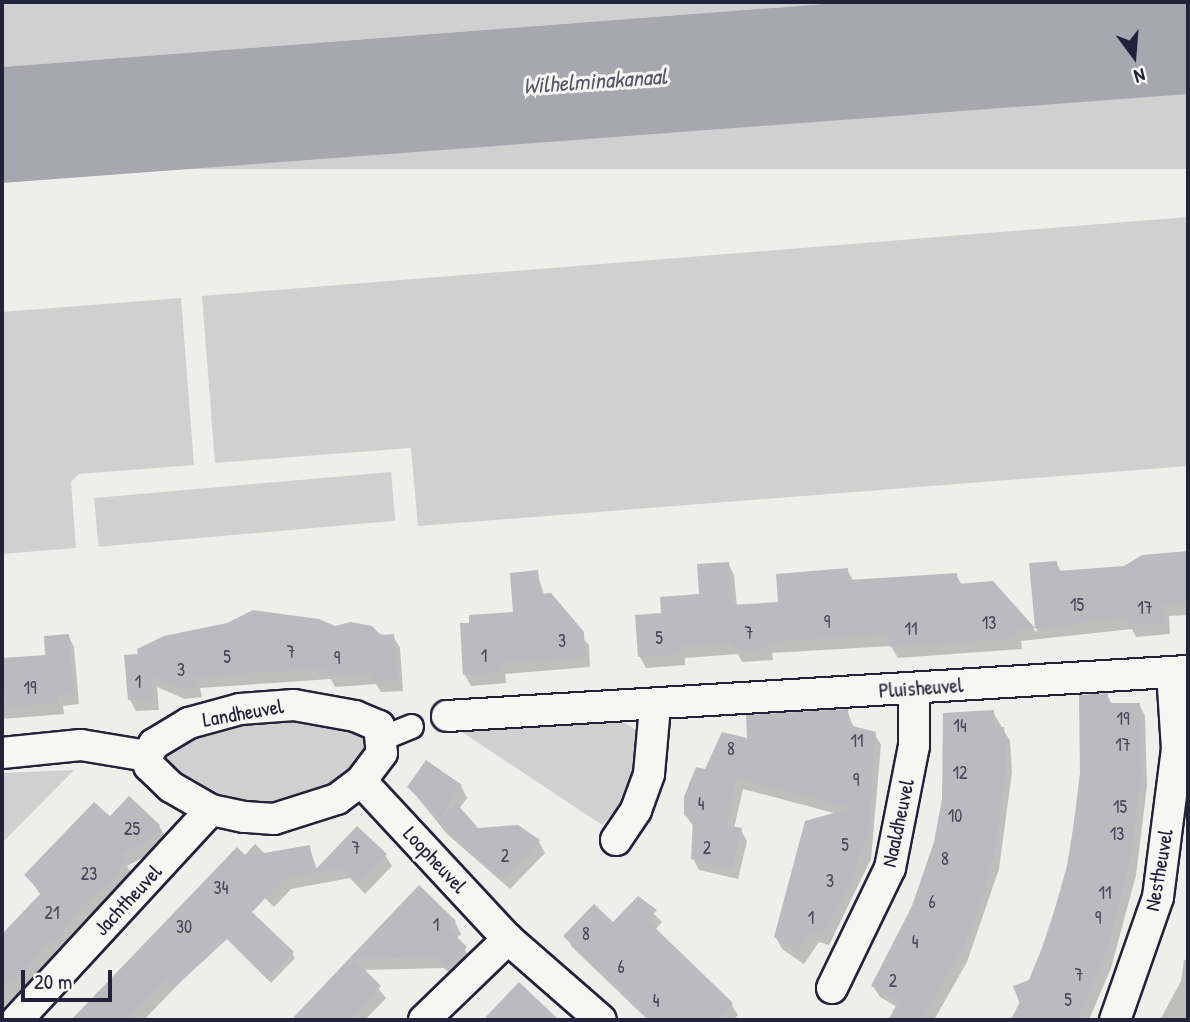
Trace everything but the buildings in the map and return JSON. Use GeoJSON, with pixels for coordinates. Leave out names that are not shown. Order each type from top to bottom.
{"type":"FeatureCollection","features":[{"type":"Feature","properties":{"kind":"street","name":"Pluisheuvel"},"geometry":{"type":"LineString","coordinates":[[447,716],[628,702],[654,707],[1180,671]]}},
{"type":"Feature","properties":{"kind":"street","name":"Nestheuvel"},"geometry":{"type":"LineString","coordinates":[[1115,1020],[1157,897],[1178,749],[1180,671]]}},
{"type":"Feature","properties":{"kind":"street","name":"Naaldheuvel"},"geometry":{"type":"LineString","coordinates":[[832,988],[890,868],[914,746],[914,688]]}},
{"type":"Feature","properties":{"kind":"street","name":"Landheuvel"},"geometry":{"type":"LineString","coordinates":[[147,756],[154,744],[189,723],[253,708],[294,705],[355,716],[379,726],[384,737]]}},
{"type":"Feature","properties":{"kind":"street"},"geometry":{"type":"LineString","coordinates":[[616,840],[636,810],[649,774],[654,707]]}},
{"type":"Feature","properties":{"kind":"street"},"geometry":{"type":"LineString","coordinates":[[2,753],[81,745],[147,756],[149,765],[171,787],[211,810],[274,818],[337,799],[361,781],[382,753],[384,737],[411,726]]}},
{"type":"Feature","properties":{"kind":"street","name":"Loopheuvel"},"geometry":{"type":"LineString","coordinates":[[361,781],[508,939],[601,1020]]}},
{"type":"Feature","properties":{"kind":"street","name":"Jachtheuvel"},"geometry":{"type":"LineString","coordinates":[[17,1020],[211,810]]}},
{"type":"Feature","properties":{"kind":"street"},"geometry":{"type":"LineString","coordinates":[[425,1020],[508,939]]}},
{"type":"Feature","properties":{"kind":"shaded area"},"geometry":{"type":"Polygon","coordinates":[[[2,2],[849,2],[2,67],[2,2]]]}},
{"type":"Feature","properties":{"kind":"shaded area"},"geometry":{"type":"Polygon","coordinates":[[[2,94],[1188,94],[1188,169],[2,169],[2,94]]]}},
{"type":"Feature","properties":{"kind":"shaded area"},"geometry":{"type":"Polygon","coordinates":[[[1188,217],[1188,466],[418,526],[411,448],[215,463],[202,296],[1188,217]]]}},
{"type":"Feature","properties":{"kind":"shaded area"},"geometry":{"type":"Polygon","coordinates":[[[181,298],[194,465],[79,474],[71,482],[76,548],[2,554],[2,312],[181,298]]]}},
{"type":"Feature","properties":{"kind":"shaded area"},"geometry":{"type":"Polygon","coordinates":[[[391,472],[395,521],[98,547],[94,498],[391,472]]]}},
{"type":"Feature","properties":{"kind":"shaded area"},"geometry":{"type":"Polygon","coordinates":[[[610,714],[636,730],[638,741],[626,798],[602,825],[459,730],[610,714]]]}},
{"type":"Feature","properties":{"kind":"shaded area"},"geometry":{"type":"Polygon","coordinates":[[[293,715],[369,735],[369,747],[353,768],[328,786],[271,802],[246,802],[197,787],[162,762],[165,744],[243,718],[293,715]]]}},
{"type":"Feature","properties":{"kind":"shaded area"},"geometry":{"type":"Polygon","coordinates":[[[74,770],[2,843],[2,773],[74,770]]]}},
{"type":"Feature","properties":{"kind":"water","name":"Wilhelminakanaal"},"geometry":{"type":"Polygon","coordinates":[[[849,2],[1188,2],[1188,94],[2,183],[2,67],[849,2]]]}}]}
